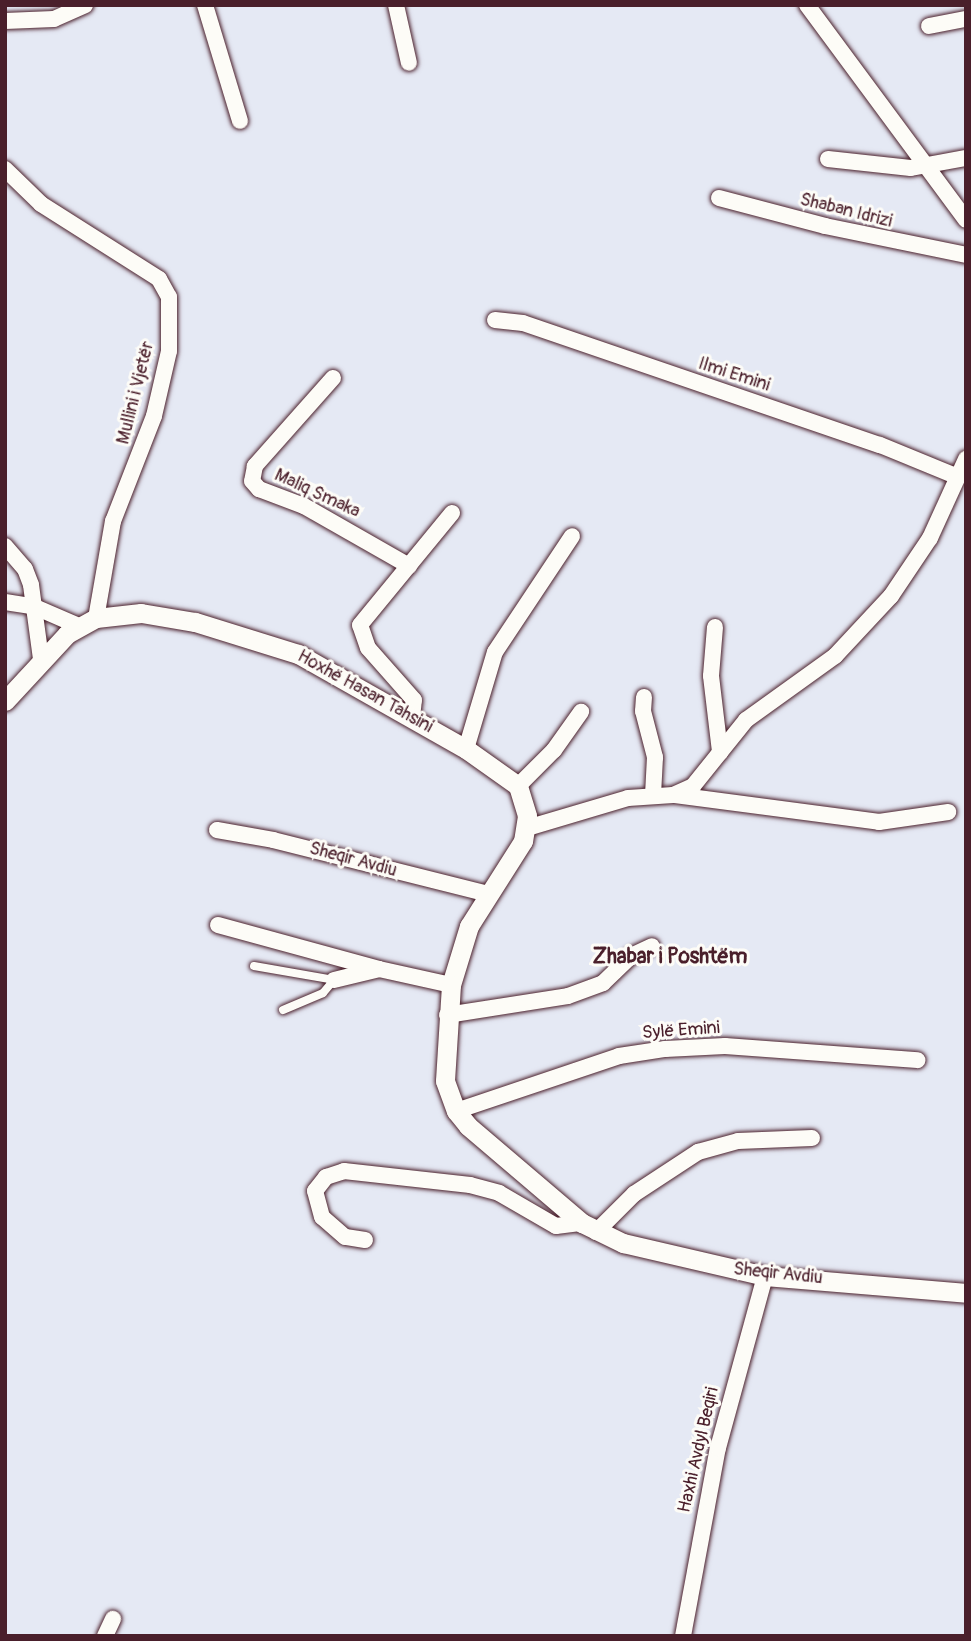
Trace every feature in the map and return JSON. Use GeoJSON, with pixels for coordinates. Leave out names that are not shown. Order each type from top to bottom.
{"type":"FeatureCollection","features":[{"type":"Feature","properties":{"kind":"street"},"geometry":{"type":"LineString","coordinates":[[5,21],[54,19],[85,5]]}},
{"type":"Feature","properties":{"kind":"street"},"geometry":{"type":"LineString","coordinates":[[196,5],[233,117],[205,5]]}},
{"type":"Feature","properties":{"kind":"street"},"geometry":{"type":"LineString","coordinates":[[396,5],[409,63]]}},
{"type":"Feature","properties":{"kind":"street"},"geometry":{"type":"LineString","coordinates":[[807,5],[966,220]]}},
{"type":"Feature","properties":{"kind":"street"},"geometry":{"type":"LineString","coordinates":[[929,26],[966,19]]}},
{"type":"Feature","properties":{"kind":"street"},"geometry":{"type":"LineString","coordinates":[[828,159],[928,167],[966,158]]}},
{"type":"Feature","properties":{"kind":"street","name":"Mullini i Vjetër"},"geometry":{"type":"LineString","coordinates":[[5,169],[41,204],[159,279],[169,297],[169,351],[154,416],[113,521],[88,622]]}},
{"type":"Feature","properties":{"kind":"street","name":"Shaban Idrizi"},"geometry":{"type":"LineString","coordinates":[[719,198],[825,226],[966,255]]}},
{"type":"Feature","properties":{"kind":"street","name":"Ilmi Emini"},"geometry":{"type":"LineString","coordinates":[[495,320],[523,323],[880,445],[958,477]]}},
{"type":"Feature","properties":{"kind":"street","name":"Maliq Smaka"},"geometry":{"type":"LineString","coordinates":[[333,378],[255,466],[253,481],[260,489],[304,506],[409,566]]}},
{"type":"Feature","properties":{"kind":"street"},"geometry":{"type":"LineString","coordinates":[[673,795],[702,777],[746,720],[835,656],[891,596],[930,538],[966,459]]}},
{"type":"Feature","properties":{"kind":"street"},"geometry":{"type":"LineString","coordinates":[[412,718],[416,711],[410,693],[368,648],[359,631],[452,513]]}},
{"type":"Feature","properties":{"kind":"street"},"geometry":{"type":"LineString","coordinates":[[466,749],[495,652],[572,536]]}},
{"type":"Feature","properties":{"kind":"street"},"geometry":{"type":"LineString","coordinates":[[5,546],[25,569],[34,607],[41,659]]}},
{"type":"Feature","properties":{"kind":"street"},"geometry":{"type":"LineString","coordinates":[[5,602],[88,622]]}},
{"type":"Feature","properties":{"kind":"street","name":"Hoxhë Hasan Tahsini"},"geometry":{"type":"LineString","coordinates":[[88,622],[141,613],[261,640],[338,674],[466,749],[518,786]]}},
{"type":"Feature","properties":{"kind":"street"},"geometry":{"type":"LineString","coordinates":[[5,701],[41,659],[88,622]]}},
{"type":"Feature","properties":{"kind":"street"},"geometry":{"type":"LineString","coordinates":[[715,627],[711,676],[720,752]]}},
{"type":"Feature","properties":{"kind":"street"},"geometry":{"type":"LineString","coordinates":[[644,697],[654,757],[653,794]]}},
{"type":"Feature","properties":{"kind":"street"},"geometry":{"type":"LineString","coordinates":[[581,712],[554,750],[518,786],[527,828],[653,794],[879,822],[948,812]]}},
{"type":"Feature","properties":{"kind":"street","name":"Sheqir Avdiu"},"geometry":{"type":"LineString","coordinates":[[527,828],[512,862],[469,926],[451,985],[447,1015],[445,1081],[456,1111],[487,1146],[589,1228]]}},
{"type":"Feature","properties":{"kind":"street","name":"Sheqir Avdiu"},"geometry":{"type":"LineString","coordinates":[[217,830],[273,839],[488,894]]}},
{"type":"Feature","properties":{"kind":"street"},"geometry":{"type":"LineString","coordinates":[[218,925],[379,970],[451,985]]}},
{"type":"Feature","properties":{"kind":"street"},"geometry":{"type":"LineString","coordinates":[[447,1015],[568,996],[603,983],[631,956],[653,946]]}},
{"type":"Feature","properties":{"kind":"street"},"geometry":{"type":"LineString","coordinates":[[334,980],[379,970]]}},
{"type":"Feature","properties":{"kind":"street","name":"Sylë Emini"},"geometry":{"type":"LineString","coordinates":[[456,1111],[619,1056],[665,1049],[725,1046],[917,1060]]}},
{"type":"Feature","properties":{"kind":"street"},"geometry":{"type":"LineString","coordinates":[[589,1228],[634,1194],[698,1152],[738,1141],[812,1138]]}},
{"type":"Feature","properties":{"kind":"street","name":"Sheqir Avdiu"},"geometry":{"type":"LineString","coordinates":[[365,1240],[345,1237],[322,1217],[315,1191],[326,1177],[344,1171],[470,1185],[499,1193],[556,1226],[589,1228],[705,1265],[765,1276],[966,1293]]}},
{"type":"Feature","properties":{"kind":"street","name":"Haxhi Avdyl Beqiri"},"geometry":{"type":"LineString","coordinates":[[683,1636],[715,1460],[765,1276]]}},
{"type":"Feature","properties":{"kind":"street"},"geometry":{"type":"LineString","coordinates":[[105,1636],[113,1619]]}},
{"type":"Feature","properties":{"kind":"lane"},"geometry":{"type":"LineString","coordinates":[[254,966],[334,980]]}},
{"type":"Feature","properties":{"kind":"lane"},"geometry":{"type":"LineString","coordinates":[[283,1010],[323,993],[334,980]]}},
{"type":"Feature","properties":{"kind":"district","name":"Zhabar i Poshtëm"},"geometry":{"type":"Point","coordinates":[670,957]}}]}
